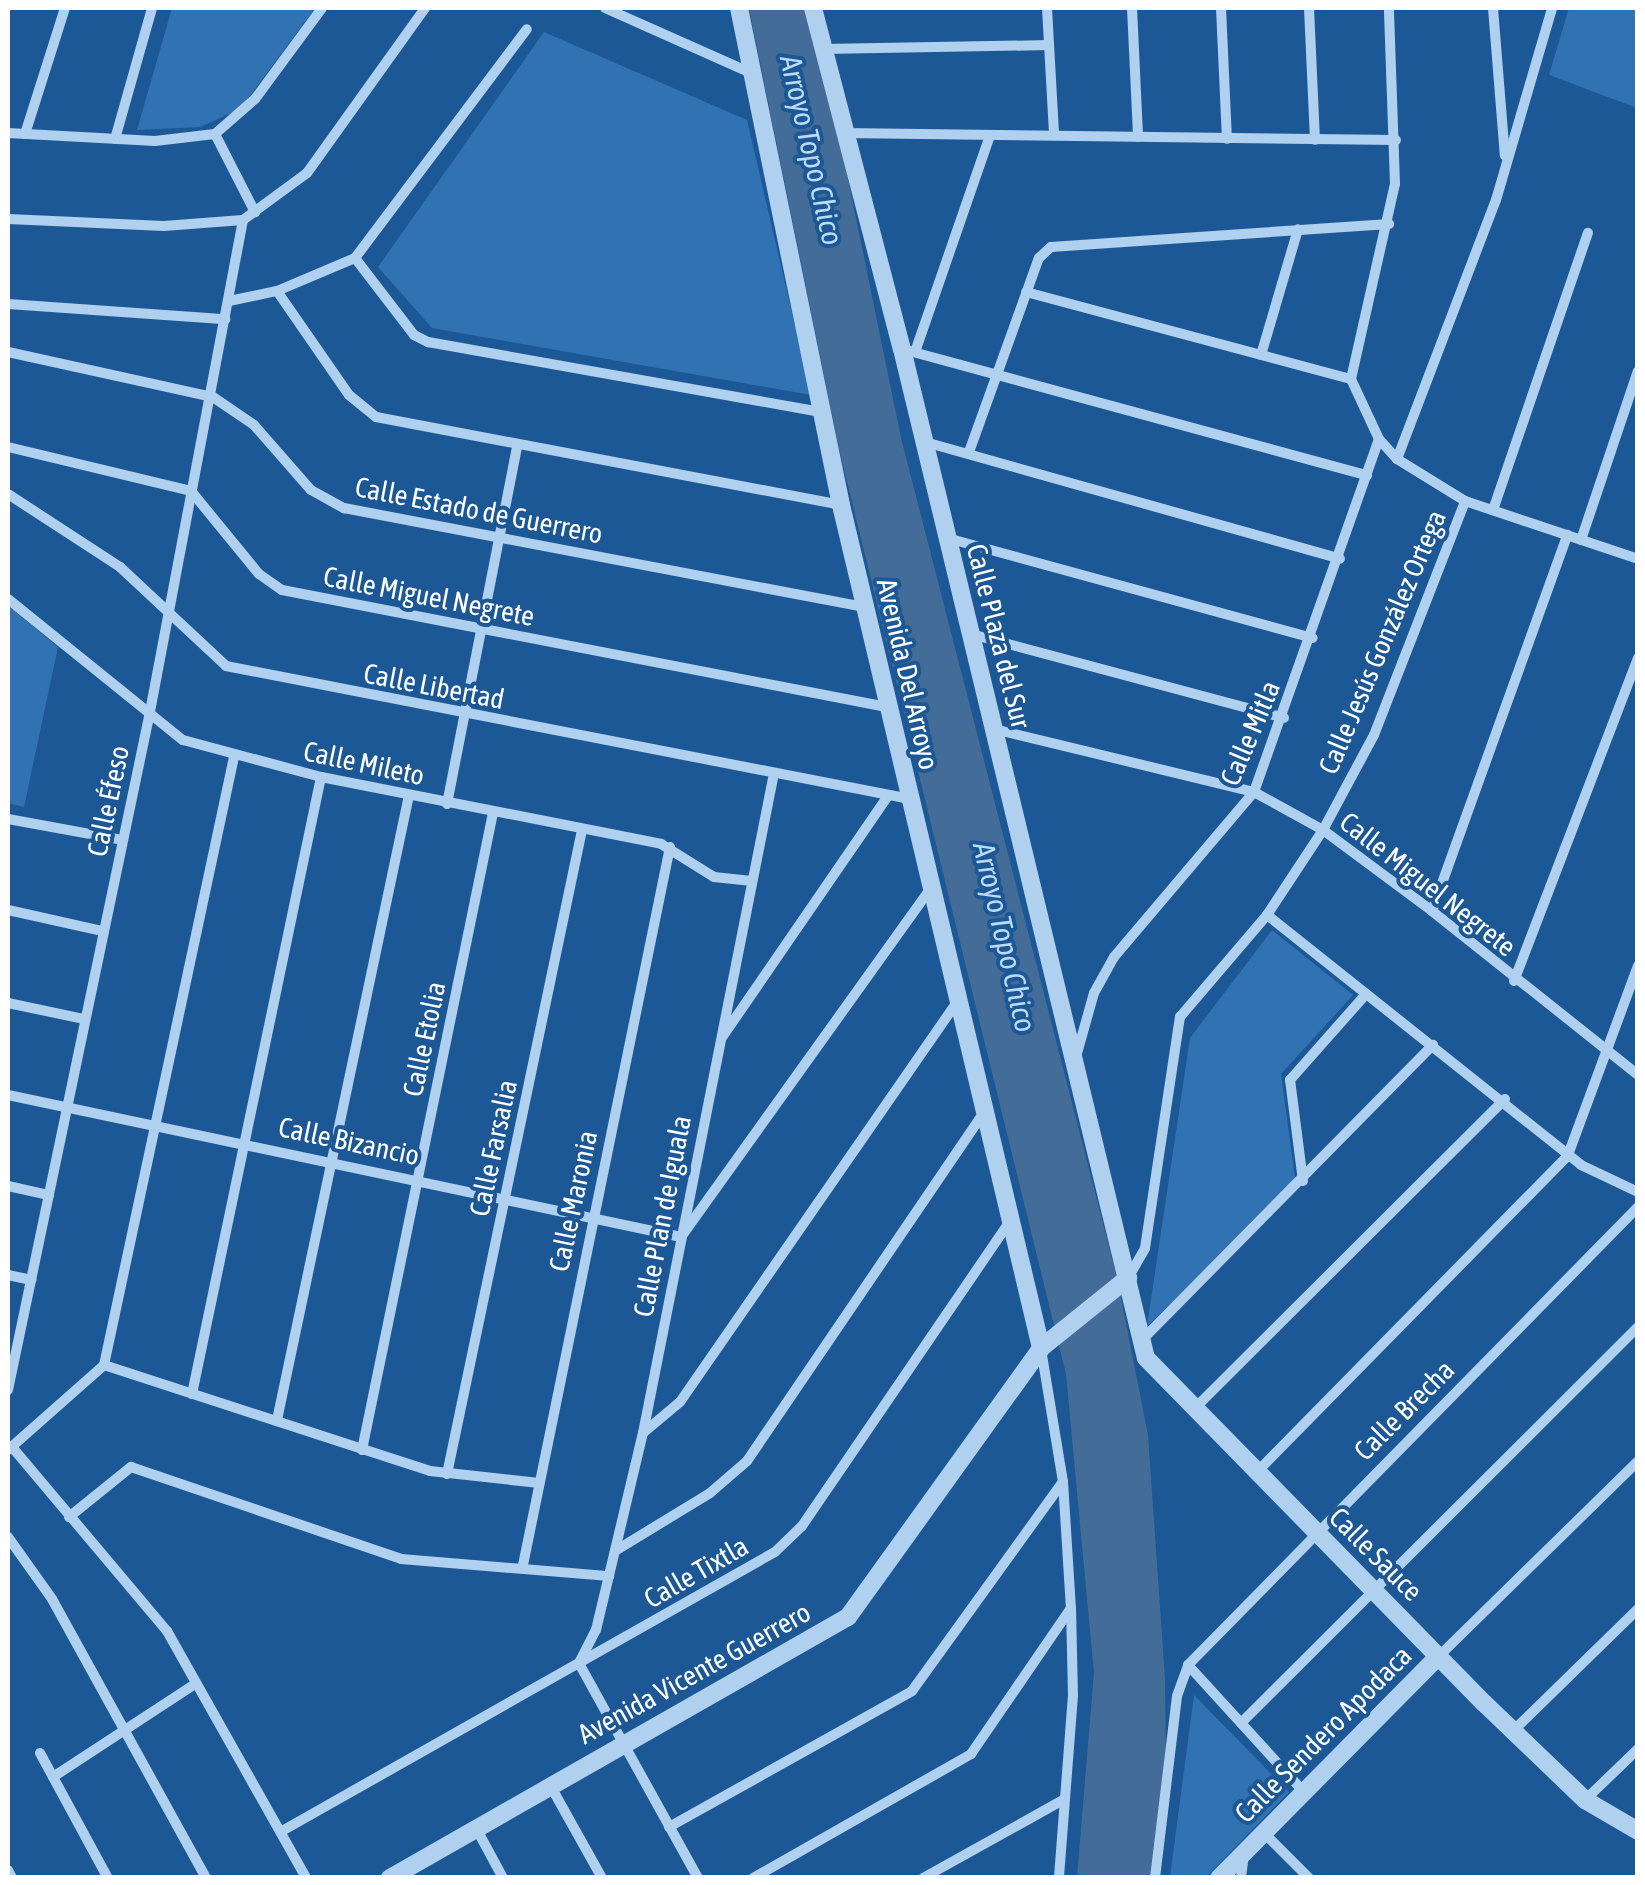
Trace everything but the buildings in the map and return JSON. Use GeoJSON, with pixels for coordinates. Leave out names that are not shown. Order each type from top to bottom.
{"type":"FeatureCollection","features":[{"type":"Feature","properties":{"kind":"street"},"geometry":{"type":"LineString","coordinates":[[25,134],[66,8]]}},
{"type":"Feature","properties":{"kind":"street"},"geometry":{"type":"LineString","coordinates":[[115,139],[152,8]]}},
{"type":"Feature","properties":{"kind":"street"},"geometry":{"type":"LineString","coordinates":[[8,133],[115,139],[215,134],[255,99],[322,8]]}},
{"type":"Feature","properties":{"kind":"street"},"geometry":{"type":"LineString","coordinates":[[8,218],[164,226],[243,220],[306,173],[425,8]]}},
{"type":"Feature","properties":{"kind":"street"},"geometry":{"type":"LineString","coordinates":[[605,8],[754,74]]}},
{"type":"Feature","properties":{"kind":"street","name":"Avenida Del Arroyo"},"geometry":{"type":"LineString","coordinates":[[739,8],[864,607],[1041,1348]]}},
{"type":"Feature","properties":{"kind":"street","name":"Calle Plaza del Sur"},"geometry":{"type":"LineString","coordinates":[[812,8],[844,132],[909,350],[947,538],[1128,1278]]}},
{"type":"Feature","properties":{"kind":"street"},"geometry":{"type":"LineString","coordinates":[[1047,8],[1054,135]]}},
{"type":"Feature","properties":{"kind":"street"},"geometry":{"type":"LineString","coordinates":[[1132,8],[1138,136]]}},
{"type":"Feature","properties":{"kind":"street"},"geometry":{"type":"LineString","coordinates":[[1221,8],[1227,139]]}},
{"type":"Feature","properties":{"kind":"street"},"geometry":{"type":"LineString","coordinates":[[1309,8],[1315,140]]}},
{"type":"Feature","properties":{"kind":"street"},"geometry":{"type":"LineString","coordinates":[[1388,8],[1396,140],[1389,224],[1351,378],[1379,439],[1396,459],[1465,500],[1638,558]]}},
{"type":"Feature","properties":{"kind":"street"},"geometry":{"type":"LineString","coordinates":[[1494,8],[1505,164]]}},
{"type":"Feature","properties":{"kind":"street"},"geometry":{"type":"LineString","coordinates":[[1396,459],[1505,164],[1552,8]]}},
{"type":"Feature","properties":{"kind":"street"},"geometry":{"type":"LineString","coordinates":[[229,302],[277,290],[355,258],[527,30]]}},
{"type":"Feature","properties":{"kind":"street"},"geometry":{"type":"LineString","coordinates":[[822,49],[1049,45]]}},
{"type":"Feature","properties":{"kind":"street"},"geometry":{"type":"LineString","coordinates":[[844,132],[1396,140]]}},
{"type":"Feature","properties":{"kind":"street"},"geometry":{"type":"LineString","coordinates":[[215,134],[255,212]]}},
{"type":"Feature","properties":{"kind":"street"},"geometry":{"type":"LineString","coordinates":[[990,136],[909,350],[1367,475]]}},
{"type":"Feature","properties":{"kind":"street","name":"Calle Éfeso"},"geometry":{"type":"LineString","coordinates":[[8,1390],[149,717],[190,490],[213,397],[243,220]]}},
{"type":"Feature","properties":{"kind":"street"},"geometry":{"type":"LineString","coordinates":[[968,452],[1040,258],[1068,241],[1389,224]]}},
{"type":"Feature","properties":{"kind":"street"},"geometry":{"type":"LineString","coordinates":[[1262,355],[1298,229]]}},
{"type":"Feature","properties":{"kind":"street"},"geometry":{"type":"LineString","coordinates":[[1493,510],[1588,232]]}},
{"type":"Feature","properties":{"kind":"street"},"geometry":{"type":"LineString","coordinates":[[355,258],[414,336],[428,342],[821,412]]}},
{"type":"Feature","properties":{"kind":"street"},"geometry":{"type":"LineString","coordinates":[[277,290],[363,409],[394,423],[841,504]]}},
{"type":"Feature","properties":{"kind":"street"},"geometry":{"type":"LineString","coordinates":[[1026,292],[1351,378]]}},
{"type":"Feature","properties":{"kind":"street"},"geometry":{"type":"LineString","coordinates":[[8,304],[225,319]]}},
{"type":"Feature","properties":{"kind":"street","name":"Calle Estado de Guerrero"},"geometry":{"type":"LineString","coordinates":[[8,352],[213,397],[254,425],[300,480],[331,504],[864,607]]}},
{"type":"Feature","properties":{"kind":"street"},"geometry":{"type":"LineString","coordinates":[[1581,540],[1638,370]]}},
{"type":"Feature","properties":{"kind":"street","name":"Calle Mitla"},"geometry":{"type":"LineString","coordinates":[[1075,1062],[1094,993],[1114,957],[1254,792],[1313,638],[1379,439]]}},
{"type":"Feature","properties":{"kind":"street"},"geometry":{"type":"LineString","coordinates":[[925,442],[1340,559]]}},
{"type":"Feature","properties":{"kind":"street"},"geometry":{"type":"LineString","coordinates":[[447,804],[518,446]]}},
{"type":"Feature","properties":{"kind":"street"},"geometry":{"type":"LineString","coordinates":[[8,448],[190,490]]}},
{"type":"Feature","properties":{"kind":"street","name":"Calle Miguel Negrete"},"geometry":{"type":"LineString","coordinates":[[190,490],[259,574],[282,590],[887,707]]}},
{"type":"Feature","properties":{"kind":"street","name":"Calle Libertad"},"geometry":{"type":"LineString","coordinates":[[8,494],[86,542],[170,610],[226,666],[910,799]]}},
{"type":"Feature","properties":{"kind":"street","name":"Calle Jesús González Ortega"},"geometry":{"type":"LineString","coordinates":[[1128,1278],[1144,1248],[1177,1025],[1267,915],[1324,830],[1374,735],[1465,500]]}},
{"type":"Feature","properties":{"kind":"street"},"geometry":{"type":"LineString","coordinates":[[1432,910],[1566,535]]}},
{"type":"Feature","properties":{"kind":"street"},"geometry":{"type":"LineString","coordinates":[[947,538],[1313,638]]}},
{"type":"Feature","properties":{"kind":"street","name":"Calle Mileto"},"geometry":{"type":"LineString","coordinates":[[8,599],[44,623],[149,717],[183,740],[234,757],[321,777],[670,846],[714,876],[752,881]]}},
{"type":"Feature","properties":{"kind":"street"},"geometry":{"type":"LineString","coordinates":[[971,634],[1284,718]]}},
{"type":"Feature","properties":{"kind":"street"},"geometry":{"type":"LineString","coordinates":[[1514,981],[1638,658]]}},
{"type":"Feature","properties":{"kind":"street","name":"Calle Miguel Negrete"},"geometry":{"type":"LineString","coordinates":[[993,729],[1254,792],[1324,830],[1432,910],[1514,981],[1638,1075]]}},
{"type":"Feature","properties":{"kind":"street"},"geometry":{"type":"LineString","coordinates":[[234,757],[104,1365],[10,1449],[166,1631],[306,1878]]}},
{"type":"Feature","properties":{"kind":"street","name":"Calle Plan de Iguala"},"geometry":{"type":"LineString","coordinates":[[579,1663],[596,1630],[643,1433],[774,773]]}},
{"type":"Feature","properties":{"kind":"street"},"geometry":{"type":"LineString","coordinates":[[192,1394],[321,777]]}},
{"type":"Feature","properties":{"kind":"street"},"geometry":{"type":"LineString","coordinates":[[278,1420],[409,796]]}},
{"type":"Feature","properties":{"kind":"street"},"geometry":{"type":"LineString","coordinates":[[720,1041],[888,796]]}},
{"type":"Feature","properties":{"kind":"street","name":"Calle Etolia"},"geometry":{"type":"LineString","coordinates":[[362,1450],[494,813]]}},
{"type":"Feature","properties":{"kind":"street"},"geometry":{"type":"LineString","coordinates":[[8,819],[122,840]]}},
{"type":"Feature","properties":{"kind":"street","name":"Calle Farsalia"},"geometry":{"type":"LineString","coordinates":[[447,1474],[582,830]]}},
{"type":"Feature","properties":{"kind":"street","name":"Calle Maronia"},"geometry":{"type":"LineString","coordinates":[[523,1565],[670,846]]}},
{"type":"Feature","properties":{"kind":"street"},"geometry":{"type":"LineString","coordinates":[[681,1236],[809,1068],[932,887]]}},
{"type":"Feature","properties":{"kind":"street"},"geometry":{"type":"LineString","coordinates":[[8,910],[102,931]]}},
{"type":"Feature","properties":{"kind":"street"},"geometry":{"type":"LineString","coordinates":[[1267,915],[1505,1099],[1568,1155],[1638,1192]]}},
{"type":"Feature","properties":{"kind":"street"},"geometry":{"type":"LineString","coordinates":[[1254,1474],[1568,1155],[1638,966]]}},
{"type":"Feature","properties":{"kind":"street"},"geometry":{"type":"LineString","coordinates":[[1304,1181],[1290,1080],[1366,994]]}},
{"type":"Feature","properties":{"kind":"street"},"geometry":{"type":"LineString","coordinates":[[643,1433],[686,1394],[958,1000]]}},
{"type":"Feature","properties":{"kind":"street"},"geometry":{"type":"LineString","coordinates":[[8,1003],[84,1019]]}},
{"type":"Feature","properties":{"kind":"street"},"geometry":{"type":"LineString","coordinates":[[1140,1342],[1304,1181],[1433,1045]]}},
{"type":"Feature","properties":{"kind":"street","name":"Calle Bizancio"},"geometry":{"type":"LineString","coordinates":[[8,1095],[681,1236]]}},
{"type":"Feature","properties":{"kind":"street"},"geometry":{"type":"LineString","coordinates":[[1194,1410],[1505,1099]]}},
{"type":"Feature","properties":{"kind":"street"},"geometry":{"type":"LineString","coordinates":[[615,1552],[710,1493],[747,1461],[985,1110]]}},
{"type":"Feature","properties":{"kind":"street"},"geometry":{"type":"LineString","coordinates":[[8,1186],[49,1195]]}},
{"type":"Feature","properties":{"kind":"street","name":"Calle Brecha"},"geometry":{"type":"LineString","coordinates":[[1154,1878],[1177,1696],[1188,1665],[1638,1207]]}},
{"type":"Feature","properties":{"kind":"street","name":"Calle Tixtla"},"geometry":{"type":"LineString","coordinates":[[282,1831],[749,1569],[802,1526],[1012,1219]]}},
{"type":"Feature","properties":{"kind":"street"},"geometry":{"type":"LineString","coordinates":[[8,1275],[31,1280]]}},
{"type":"Feature","properties":{"kind":"street","name":"Avenida Vicente Guerrero"},"geometry":{"type":"LineString","coordinates":[[399,1875],[621,1743],[848,1617],[1041,1348],[1055,1332],[1128,1278]]}},
{"type":"Feature","properties":{"kind":"street","name":"Calle Sauce"},"geometry":{"type":"LineString","coordinates":[[1128,1278],[1140,1342],[1152,1368],[1254,1474],[1376,1591],[1437,1658],[1585,1800],[1638,1831]]}},
{"type":"Feature","properties":{"kind":"street"},"geometry":{"type":"LineString","coordinates":[[1241,1723],[1638,1328]]}},
{"type":"Feature","properties":{"kind":"street"},"geometry":{"type":"LineString","coordinates":[[1041,1348],[1063,1482],[1071,1608],[1065,1799],[1058,1878]]}},
{"type":"Feature","properties":{"kind":"street"},"geometry":{"type":"LineString","coordinates":[[104,1365],[447,1474],[539,1483]]}},
{"type":"Feature","properties":{"kind":"street","name":"Calle Sendero Apodaca"},"geometry":{"type":"LineString","coordinates":[[1219,1878],[1303,1790],[1638,1461]]}},
{"type":"Feature","properties":{"kind":"street"},"geometry":{"type":"LineString","coordinates":[[69,1516],[131,1467],[401,1559],[443,1567],[523,1565],[609,1576]]}},
{"type":"Feature","properties":{"kind":"street"},"geometry":{"type":"LineString","coordinates":[[669,1827],[912,1691],[1063,1482]]}},
{"type":"Feature","properties":{"kind":"street"},"geometry":{"type":"LineString","coordinates":[[8,1537],[37,1573],[206,1878]]}},
{"type":"Feature","properties":{"kind":"street"},"geometry":{"type":"LineString","coordinates":[[753,1878],[971,1754],[1071,1608]]}},
{"type":"Feature","properties":{"kind":"street"},"geometry":{"type":"LineString","coordinates":[[1514,1730],[1638,1609]]}},
{"type":"Feature","properties":{"kind":"street"},"geometry":{"type":"LineString","coordinates":[[579,1663],[698,1878]]}},
{"type":"Feature","properties":{"kind":"street"},"geometry":{"type":"LineString","coordinates":[[1188,1665],[1303,1790]]}},
{"type":"Feature","properties":{"kind":"street"},"geometry":{"type":"LineString","coordinates":[[53,1777],[195,1684]]}},
{"type":"Feature","properties":{"kind":"street"},"geometry":{"type":"LineString","coordinates":[[1585,1800],[1638,1749]]}},
{"type":"Feature","properties":{"kind":"street"},"geometry":{"type":"LineString","coordinates":[[40,1753],[108,1878]]}},
{"type":"Feature","properties":{"kind":"street"},"geometry":{"type":"LineString","coordinates":[[550,1784],[602,1878]]}},
{"type":"Feature","properties":{"kind":"street"},"geometry":{"type":"LineString","coordinates":[[923,1878],[1065,1799]]}},
{"type":"Feature","properties":{"kind":"street"},"geometry":{"type":"LineString","coordinates":[[476,1828],[503,1878]]}},
{"type":"Feature","properties":{"kind":"street"},"geometry":{"type":"LineString","coordinates":[[1264,1833],[1309,1878]]}},
{"type":"Feature","properties":{"kind":"street"},"geometry":{"type":"LineString","coordinates":[[1241,1878],[1244,1853]]}},
{"type":"Feature","properties":{"kind":"street"},"geometry":{"type":"LineString","coordinates":[[8,1870],[12,1878]]}},
{"type":"Feature","properties":{"kind":"shaded area"},"geometry":{"type":"Polygon","coordinates":[[[172,8],[315,8],[240,109],[200,127],[137,130],[172,8]]]}},
{"type":"Feature","properties":{"kind":"shaded area"},"geometry":{"type":"Polygon","coordinates":[[[1569,8],[1637,8],[1637,108],[1549,75],[1569,8]]]}},
{"type":"Feature","properties":{"kind":"shaded area"},"geometry":{"type":"Polygon","coordinates":[[[544,32],[747,120],[811,395],[432,328],[378,267],[544,32]]]}},
{"type":"Feature","properties":{"kind":"shaded area"},"geometry":{"type":"Polygon","coordinates":[[[8,606],[58,647],[24,807],[8,803],[8,606]]]}},
{"type":"Feature","properties":{"kind":"shaded area"},"geometry":{"type":"Polygon","coordinates":[[[1272,930],[1353,995],[1281,1074],[1296,1185],[1147,1326],[1190,1038],[1272,930]]]}},
{"type":"Feature","properties":{"kind":"shaded area"},"geometry":{"type":"Polygon","coordinates":[[[1194,1695],[1289,1792],[1206,1877],[1170,1877],[1194,1695]]]}},
{"type":"Feature","properties":{"kind":"water","name":"Arroyo Topo Chico"},"geometry":{"type":"Polygon","coordinates":[[[749,8],[813,8],[901,438],[1117,1278],[1148,1435],[1165,1679],[1166,1776],[1154,1877],[1077,1877],[1094,1673],[1066,1374],[840,453],[749,8]]]}}]}
